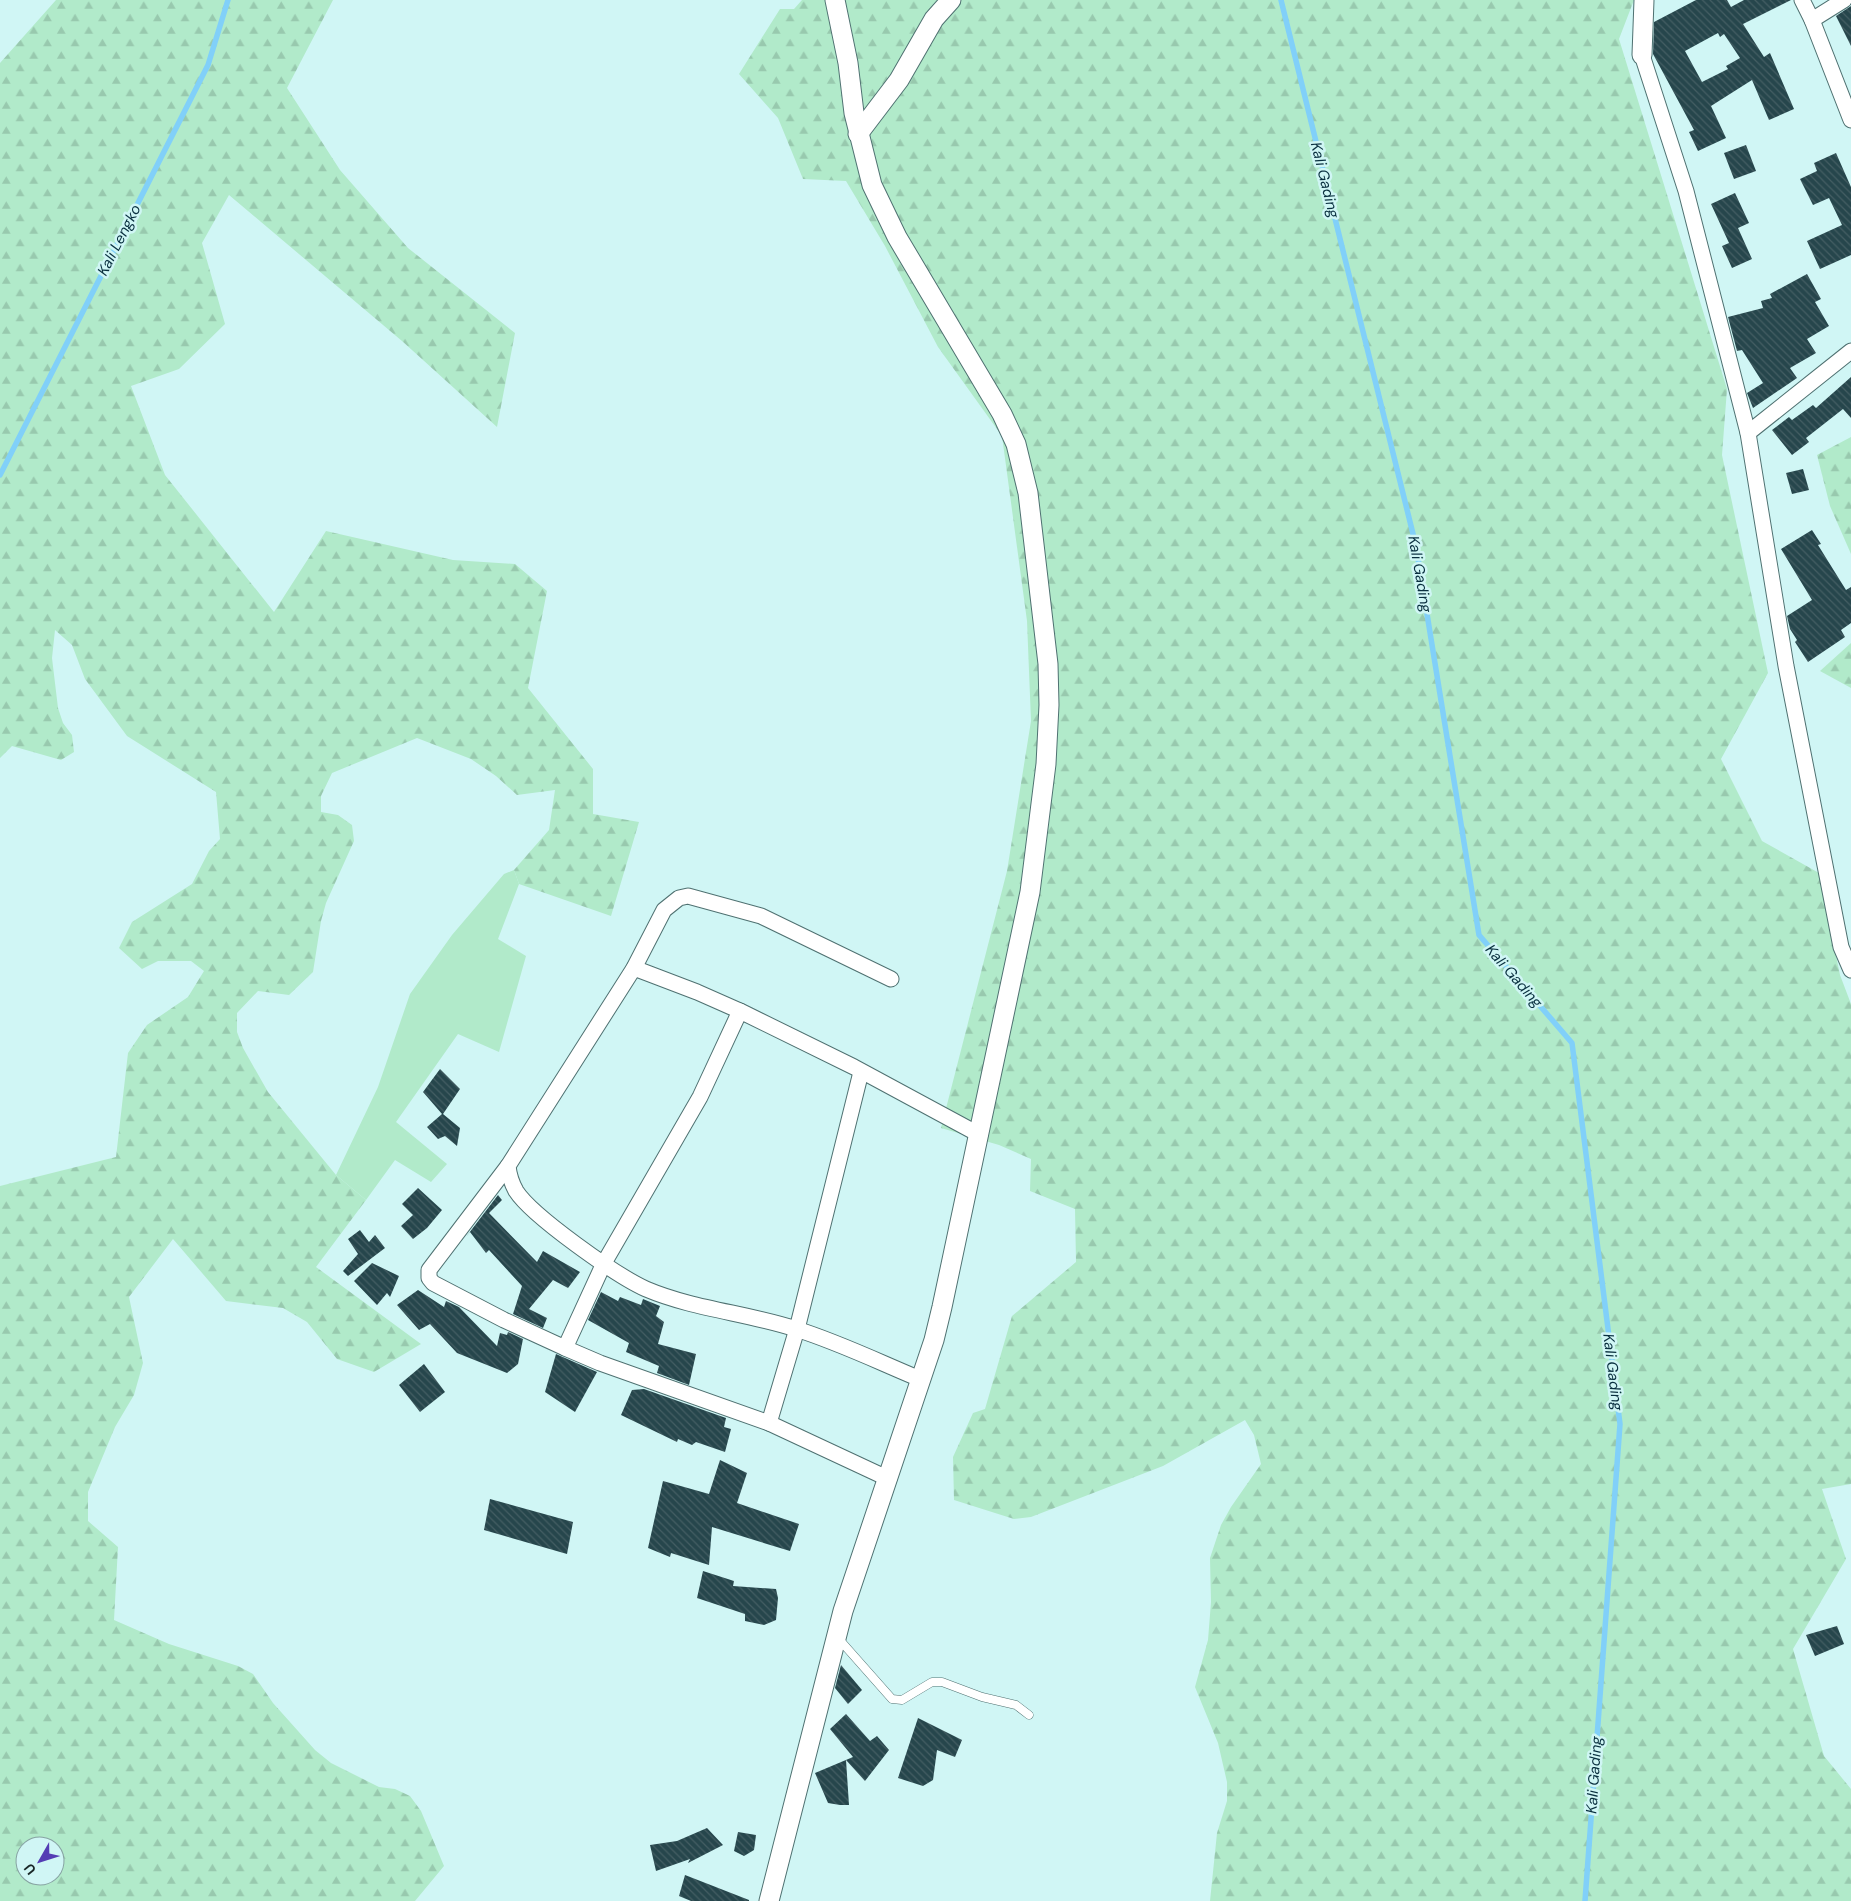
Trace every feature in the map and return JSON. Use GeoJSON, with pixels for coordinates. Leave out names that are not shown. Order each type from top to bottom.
{"type":"FeatureCollection","features":[{"type":"Feature","properties":{"kind":"street"},"geometry":{"type":"LineString","coordinates":[[769,1901],[837,1637],[857,1568],[888,1479],[940,1315],[980,1135],[1028,901],[1046,764],[1049,705],[1048,664],[1037,560],[1028,493],[1016,444],[1002,414],[882,208],[872,184],[858,134],[848,63],[835,0]]}},
{"type":"Feature","properties":{"kind":"street"},"geometry":{"type":"LineString","coordinates":[[858,134],[899,80],[934,19],[951,0]]}},
{"type":"Feature","properties":{"kind":"street"},"geometry":{"type":"LineString","coordinates":[[1644,0],[1642,56],[1686,191],[1748,433],[1786,666],[1841,947],[1851,970]]}},
{"type":"Feature","properties":{"kind":"street"},"geometry":{"type":"LineString","coordinates":[[1802,0],[1812,20],[1851,120]]}},
{"type":"Feature","properties":{"kind":"street"},"geometry":{"type":"LineString","coordinates":[[1812,20],[1844,0]]}},
{"type":"Feature","properties":{"kind":"street"},"geometry":{"type":"LineString","coordinates":[[1748,433],[1851,351]]}},
{"type":"Feature","properties":{"kind":"street"},"geometry":{"type":"LineString","coordinates":[[888,1479],[768,1423],[600,1363],[564,1348],[496,1316],[433,1283],[429,1278],[429,1270],[508,1166],[634,968],[664,910],[679,898],[688,896],[761,916],[891,979]]}},
{"type":"Feature","properties":{"kind":"street"},"geometry":{"type":"LineString","coordinates":[[634,968],[740,1011],[980,1135]]}},
{"type":"Feature","properties":{"kind":"street"},"geometry":{"type":"LineString","coordinates":[[564,1348],[604,1263],[700,1098],[740,1011]]}},
{"type":"Feature","properties":{"kind":"street"},"geometry":{"type":"LineString","coordinates":[[768,1423],[797,1329],[861,1072]]}},
{"type":"Feature","properties":{"kind":"street"},"geometry":{"type":"LineString","coordinates":[[508,1166],[510,1178],[526,1203],[604,1263],[645,1288],[673,1298],[797,1329],[920,1378]]}},
{"type":"Feature","properties":{"kind":"lane"},"geometry":{"type":"LineString","coordinates":[[837,1637],[892,1699],[902,1700],[932,1682],[942,1682],[1016,1705],[1029,1715]]}},
{"type":"Feature","properties":{"kind":"green space"},"geometry":{"type":"Polygon","coordinates":[[[56,0],[333,0],[287,88],[340,170],[408,248],[515,333],[497,427],[402,341],[229,195],[202,243],[225,324],[179,369],[131,386],[165,475],[274,612],[326,531],[453,560],[515,564],[547,591],[528,688],[593,769],[593,814],[639,822],[611,916],[519,884],[514,870],[549,830],[555,790],[517,795],[496,776],[471,759],[417,738],[332,773],[321,796],[321,812],[338,815],[352,825],[354,841],[326,903],[321,921],[313,972],[289,995],[258,991],[237,1013],[237,1032],[243,1048],[268,1092],[336,1175],[366,1200],[316,1267],[421,1344],[374,1372],[337,1359],[307,1322],[283,1308],[226,1301],[173,1239],[129,1297],[143,1363],[134,1395],[115,1427],[88,1492],[88,1521],[118,1547],[114,1620],[169,1644],[238,1666],[253,1674],[273,1703],[315,1750],[331,1763],[379,1787],[395,1789],[410,1796],[421,1811],[444,1866],[415,1901],[0,1901],[0,1186],[116,1157],[128,1053],[147,1025],[188,997],[204,971],[191,961],[158,961],[142,969],[119,948],[132,922],[192,884],[209,851],[220,839],[216,792],[127,736],[85,679],[72,645],[55,630],[52,658],[58,708],[63,723],[72,735],[74,752],[61,760],[12,746],[0,758],[0,63],[56,0]]]}},
{"type":"Feature","properties":{"kind":"green space"},"geometry":{"type":"Polygon","coordinates":[[[802,0],[1634,0],[1619,39],[1727,389],[1722,455],[1768,673],[1721,759],[1762,841],[1819,873],[1840,975],[1851,1004],[1851,1484],[1822,1489],[1846,1559],[1793,1649],[1824,1756],[1851,1789],[1851,1901],[1210,1901],[1217,1833],[1227,1801],[1227,1782],[1218,1743],[1195,1687],[1208,1640],[1211,1602],[1210,1558],[1221,1525],[1231,1507],[1261,1464],[1254,1435],[1245,1420],[1163,1466],[1031,1517],[1014,1519],[954,1500],[953,1457],[973,1413],[985,1409],[1012,1316],[1076,1262],[1075,1209],[1030,1191],[1031,1159],[999,1145],[941,1128],[1007,871],[1031,721],[1027,621],[1002,436],[938,347],[885,246],[846,181],[803,179],[778,118],[739,74],[780,9],[794,9],[802,0]]]}},
{"type":"Feature","properties":{"kind":"green space"},"geometry":{"type":"Polygon","coordinates":[[[1851,437],[1851,554],[1830,506],[1817,455],[1851,437]]]}},
{"type":"Feature","properties":{"kind":"green space"},"geometry":{"type":"Polygon","coordinates":[[[1851,643],[1851,688],[1820,671],[1851,643]]]}},
{"type":"Feature","properties":{"kind":"green space"},"geometry":{"type":"Polygon","coordinates":[[[514,870],[519,884],[498,939],[526,956],[499,1052],[458,1034],[396,1122],[447,1164],[431,1182],[395,1160],[366,1200],[336,1175],[378,1087],[410,994],[452,935],[504,874],[514,870]]]}},
{"type":"Feature","properties":{"kind":"building"},"geometry":{"type":"Polygon","coordinates":[[[1696,0],[1727,0],[1731,7],[1744,0],[1791,0],[1743,24],[1764,57],[1770,53],[1794,109],[1769,120],[1752,80],[1711,106],[1726,138],[1698,151],[1689,132],[1694,130],[1653,54],[1654,22],[1696,0]],[[1718,33],[1685,51],[1702,82],[1728,69],[1726,66],[1740,58],[1724,34],[1720,37],[1718,33]]]}},
{"type":"Feature","properties":{"kind":"building"},"geometry":{"type":"Polygon","coordinates":[[[1851,6],[1851,46],[1836,16],[1851,6]]]}},
{"type":"Feature","properties":{"kind":"building"},"geometry":{"type":"Polygon","coordinates":[[[1746,145],[1756,171],[1734,179],[1724,153],[1746,145]]]}},
{"type":"Feature","properties":{"kind":"building"},"geometry":{"type":"Polygon","coordinates":[[[1836,153],[1851,187],[1851,255],[1820,269],[1807,241],[1842,225],[1829,198],[1813,205],[1800,179],[1817,171],[1814,163],[1836,153]]]}},
{"type":"Feature","properties":{"kind":"building"},"geometry":{"type":"Polygon","coordinates":[[[1735,193],[1749,223],[1738,228],[1752,259],[1732,268],[1722,246],[1729,243],[1711,204],[1735,193]]]}},
{"type":"Feature","properties":{"kind":"building"},"geometry":{"type":"Polygon","coordinates":[[[1807,274],[1821,299],[1815,302],[1829,326],[1807,339],[1816,353],[1790,368],[1797,378],[1753,408],[1747,393],[1763,383],[1742,350],[1737,351],[1728,317],[1763,308],[1761,301],[1772,298],[1770,294],[1807,274]]]}},
{"type":"Feature","properties":{"kind":"building"},"geometry":{"type":"Polygon","coordinates":[[[1851,377],[1851,418],[1843,409],[1806,438],[1809,442],[1792,455],[1772,430],[1789,417],[1792,420],[1813,405],[1816,408],[1851,377]]]}},
{"type":"Feature","properties":{"kind":"building"},"geometry":{"type":"Polygon","coordinates":[[[1803,469],[1809,490],[1792,494],[1786,473],[1803,469]]]}},
{"type":"Feature","properties":{"kind":"building"},"geometry":{"type":"Polygon","coordinates":[[[1812,530],[1821,544],[1818,545],[1846,590],[1851,587],[1851,623],[1841,630],[1845,637],[1808,662],[1795,642],[1797,640],[1790,629],[1787,616],[1812,600],[1781,549],[1812,530]]]}},
{"type":"Feature","properties":{"kind":"building"},"geometry":{"type":"Polygon","coordinates":[[[440,1069],[460,1089],[443,1114],[460,1128],[457,1146],[445,1136],[438,1139],[427,1127],[442,1114],[423,1092],[440,1069]]]}},
{"type":"Feature","properties":{"kind":"building"},"geometry":{"type":"Polygon","coordinates":[[[418,1188],[442,1210],[427,1228],[413,1239],[401,1226],[413,1215],[402,1204],[418,1188]]]}},
{"type":"Feature","properties":{"kind":"building"},"geometry":{"type":"Polygon","coordinates":[[[498,1195],[502,1200],[489,1213],[537,1262],[543,1251],[580,1272],[568,1288],[553,1280],[529,1309],[547,1318],[543,1328],[513,1314],[522,1286],[489,1250],[486,1253],[470,1232],[466,1237],[498,1195]]]}},
{"type":"Feature","properties":{"kind":"building"},"geometry":{"type":"Polygon","coordinates":[[[360,1230],[369,1242],[375,1235],[385,1248],[348,1276],[343,1271],[358,1254],[348,1239],[360,1230]]]}},
{"type":"Feature","properties":{"kind":"building"},"geometry":{"type":"Polygon","coordinates":[[[372,1263],[399,1276],[390,1297],[387,1293],[377,1305],[354,1281],[372,1263]]]}},
{"type":"Feature","properties":{"kind":"building"},"geometry":{"type":"Polygon","coordinates":[[[418,1290],[444,1307],[446,1301],[459,1307],[497,1346],[500,1333],[507,1335],[508,1332],[523,1339],[518,1364],[507,1373],[457,1353],[430,1324],[419,1330],[397,1305],[418,1290]]]}},
{"type":"Feature","properties":{"kind":"building"},"geometry":{"type":"Polygon","coordinates":[[[601,1292],[618,1301],[620,1297],[641,1305],[643,1299],[660,1306],[656,1316],[664,1322],[658,1344],[696,1354],[689,1385],[657,1373],[659,1366],[626,1352],[629,1343],[588,1320],[601,1292]]]}},
{"type":"Feature","properties":{"kind":"building"},"geometry":{"type":"Polygon","coordinates":[[[556,1354],[597,1372],[575,1412],[545,1392],[556,1354]]]}},
{"type":"Feature","properties":{"kind":"building"},"geometry":{"type":"Polygon","coordinates":[[[424,1364],[445,1392],[420,1412],[399,1385],[424,1364]]]}},
{"type":"Feature","properties":{"kind":"building"},"geometry":{"type":"Polygon","coordinates":[[[644,1389],[726,1418],[724,1427],[731,1429],[725,1452],[696,1442],[692,1445],[678,1439],[677,1442],[621,1415],[632,1390],[644,1389]]]}},
{"type":"Feature","properties":{"kind":"building"},"geometry":{"type":"Polygon","coordinates":[[[720,1460],[747,1473],[737,1503],[799,1524],[790,1551],[712,1527],[709,1565],[671,1553],[670,1557],[648,1548],[663,1481],[709,1494],[720,1460]]]}},
{"type":"Feature","properties":{"kind":"building"},"geometry":{"type":"Polygon","coordinates":[[[490,1499],[573,1522],[567,1554],[484,1530],[490,1499]]]}},
{"type":"Feature","properties":{"kind":"building"},"geometry":{"type":"Polygon","coordinates":[[[703,1571],[734,1581],[733,1586],[776,1589],[778,1598],[776,1620],[764,1625],[745,1621],[745,1614],[697,1598],[703,1571]]]}},
{"type":"Feature","properties":{"kind":"building"},"geometry":{"type":"Polygon","coordinates":[[[1837,1626],[1844,1644],[1815,1656],[1806,1635],[1837,1626]]]}},
{"type":"Feature","properties":{"kind":"building"},"geometry":{"type":"Polygon","coordinates":[[[841,1665],[862,1690],[848,1704],[835,1688],[841,1665]]]}},
{"type":"Feature","properties":{"kind":"building"},"geometry":{"type":"Polygon","coordinates":[[[846,1714],[870,1741],[877,1736],[889,1750],[865,1781],[846,1760],[849,1805],[840,1805],[828,1803],[815,1773],[853,1757],[830,1729],[846,1714]]]}},
{"type":"Feature","properties":{"kind":"building"},"geometry":{"type":"Polygon","coordinates":[[[918,1718],[962,1740],[955,1757],[937,1750],[933,1780],[923,1786],[898,1778],[918,1718]]]}},
{"type":"Feature","properties":{"kind":"building"},"geometry":{"type":"Polygon","coordinates":[[[707,1828],[723,1845],[688,1863],[690,1859],[656,1871],[650,1845],[677,1841],[707,1828]]]}},
{"type":"Feature","properties":{"kind":"building"},"geometry":{"type":"Polygon","coordinates":[[[738,1832],[756,1835],[754,1850],[744,1856],[734,1851],[738,1832]]]}},
{"type":"Feature","properties":{"kind":"building"},"geometry":{"type":"Polygon","coordinates":[[[685,1875],[749,1901],[691,1901],[679,1896],[685,1875]]]}},
{"type":"Feature","properties":{"kind":"waterway","name":"Kali Lengko"},"geometry":{"type":"LineString","coordinates":[[0,475],[208,65],[228,0]]}},
{"type":"Feature","properties":{"kind":"waterway","name":"Kali Gading"},"geometry":{"type":"LineString","coordinates":[[1281,0],[1416,546],[1479,935],[1572,1043],[1620,1424],[1585,1901]]}}]}
